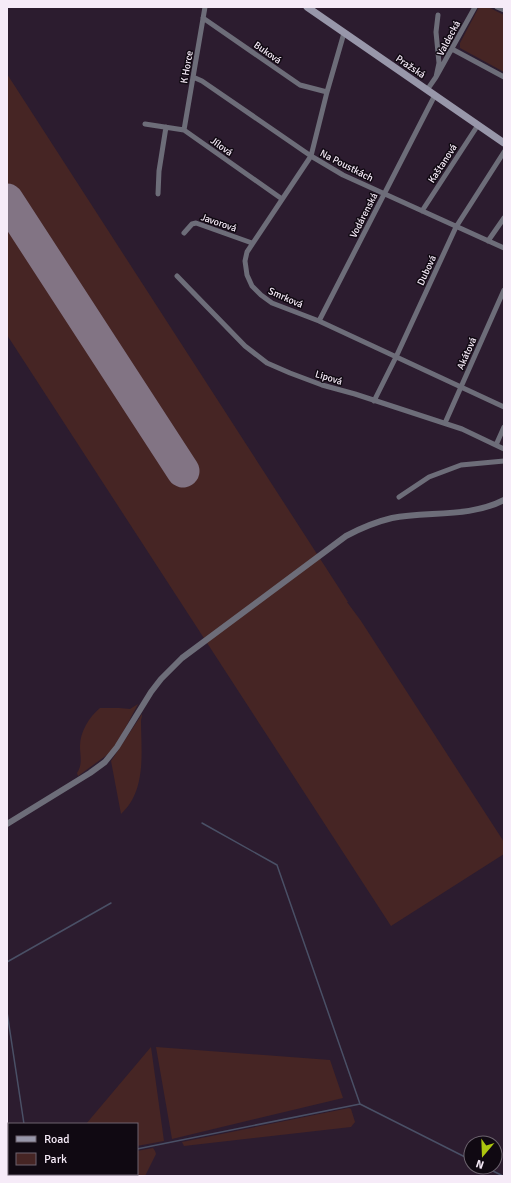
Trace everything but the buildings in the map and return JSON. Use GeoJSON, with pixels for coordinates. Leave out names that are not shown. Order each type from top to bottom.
{"type":"FeatureCollection","features":[{"type":"Feature","properties":{"kind":"main road","name":"Pražská"},"geometry":{"type":"LineString","coordinates":[[306,7],[504,143]]}},
{"type":"Feature","properties":{"kind":"street","name":"K Horce"},"geometry":{"type":"LineString","coordinates":[[184,130],[205,7]]}},
{"type":"Feature","properties":{"kind":"street","name":"Valdecká"},"geometry":{"type":"LineString","coordinates":[[427,90],[436,77],[475,7]]}},
{"type":"Feature","properties":{"kind":"street"},"geometry":{"type":"LineString","coordinates":[[497,7],[504,10]]}},
{"type":"Feature","properties":{"kind":"street"},"geometry":{"type":"LineString","coordinates":[[436,77],[439,62],[436,32],[438,14]]}},
{"type":"Feature","properties":{"kind":"street","name":"Buková"},"geometry":{"type":"LineString","coordinates":[[203,18],[300,85],[327,92]]}},
{"type":"Feature","properties":{"kind":"street","name":"Smrková"},"geometry":{"type":"LineString","coordinates":[[344,33],[311,156],[247,252],[244,261],[247,275],[252,286],[261,296],[272,303],[319,321],[504,407]]}},
{"type":"Feature","properties":{"kind":"street"},"geometry":{"type":"LineString","coordinates":[[452,49],[504,77]]}},
{"type":"Feature","properties":{"kind":"street","name":"Na Poustkách"},"geometry":{"type":"LineString","coordinates":[[193,77],[202,81],[311,156],[343,175],[504,248]]}},
{"type":"Feature","properties":{"kind":"street","name":"Vodárenská"},"geometry":{"type":"LineString","coordinates":[[319,321],[435,95]]}},
{"type":"Feature","properties":{"kind":"street","name":"Jílová"},"geometry":{"type":"LineString","coordinates":[[145,124],[184,130],[282,200]]}},
{"type":"Feature","properties":{"kind":"street","name":"Kaštanová"},"geometry":{"type":"LineString","coordinates":[[422,211],[478,125]]}},
{"type":"Feature","properties":{"kind":"street"},"geometry":{"type":"LineString","coordinates":[[158,194],[159,171],[166,127]]}},
{"type":"Feature","properties":{"kind":"street","name":"Dubová"},"geometry":{"type":"LineString","coordinates":[[374,401],[396,357],[456,226],[504,152]]}},
{"type":"Feature","properties":{"kind":"street"},"geometry":{"type":"LineString","coordinates":[[488,241],[504,218]]}},
{"type":"Feature","properties":{"kind":"street","name":"Javorová"},"geometry":{"type":"LineString","coordinates":[[184,233],[192,224],[196,223],[252,243]]}},
{"type":"Feature","properties":{"kind":"street","name":"Lipová"},"geometry":{"type":"LineString","coordinates":[[177,276],[245,346],[267,363],[290,373],[462,429],[504,449]]}},
{"type":"Feature","properties":{"kind":"street","name":"Akátová"},"geometry":{"type":"LineString","coordinates":[[445,423],[504,290]]}},
{"type":"Feature","properties":{"kind":"street"},"geometry":{"type":"LineString","coordinates":[[496,445],[504,427]]}},
{"type":"Feature","properties":{"kind":"street"},"geometry":{"type":"LineString","coordinates":[[399,497],[429,477],[461,465],[504,461]]}},
{"type":"Feature","properties":{"kind":"street"},"geometry":{"type":"LineString","coordinates":[[7,824],[90,774],[105,762],[117,747],[151,692],[161,679],[182,658],[346,536],[368,524],[393,518],[473,510],[504,500]]}},
{"type":"Feature","properties":{"kind":"green space"},"geometry":{"type":"Polygon","coordinates":[[[479,7],[488,7],[504,15],[504,72],[460,48],[460,43],[479,7]]]}},
{"type":"Feature","properties":{"kind":"green space"},"geometry":{"type":"Polygon","coordinates":[[[7,74],[347,602],[361,621],[504,842],[504,854],[391,926],[7,335],[7,74]]]}},
{"type":"Feature","properties":{"kind":"green space"},"geometry":{"type":"Polygon","coordinates":[[[138,704],[111,752],[78,776],[77,773],[81,763],[80,741],[83,730],[92,716],[100,708],[130,709],[138,704]]]}},
{"type":"Feature","properties":{"kind":"green space"},"geometry":{"type":"Polygon","coordinates":[[[142,714],[142,757],[139,782],[135,794],[121,814],[111,761],[142,714]]]}},
{"type":"Feature","properties":{"kind":"green space"},"geometry":{"type":"Polygon","coordinates":[[[151,1047],[164,1141],[138,1146],[138,1123],[87,1123],[151,1047]]]}},
{"type":"Feature","properties":{"kind":"green space"},"geometry":{"type":"Polygon","coordinates":[[[156,1047],[330,1060],[343,1098],[172,1139],[156,1047]]]}},
{"type":"Feature","properties":{"kind":"green space"},"geometry":{"type":"Polygon","coordinates":[[[349,1108],[351,1109],[355,1122],[351,1127],[184,1146],[182,1142],[349,1108]]]}},
{"type":"Feature","properties":{"kind":"green space"},"geometry":{"type":"Polygon","coordinates":[[[153,1148],[156,1154],[145,1176],[7,1176],[8,1170],[8,1175],[138,1175],[138,1151],[153,1148]]]}},
{"type":"Feature","properties":{"kind":"waterway"},"geometry":{"type":"LineString","coordinates":[[202,823],[277,865],[360,1104]]}},
{"type":"Feature","properties":{"kind":"waterway"},"geometry":{"type":"LineString","coordinates":[[7,962],[111,903]]}},
{"type":"Feature","properties":{"kind":"waterway"},"geometry":{"type":"LineString","coordinates":[[7,1012],[24,1123]]}},
{"type":"Feature","properties":{"kind":"waterway"},"geometry":{"type":"LineString","coordinates":[[138,1149],[360,1104],[463,1156]]}},
{"type":"Feature","properties":{"kind":"runway"},"geometry":{"type":"LineString","coordinates":[[7,200],[183,471]]}}]}
